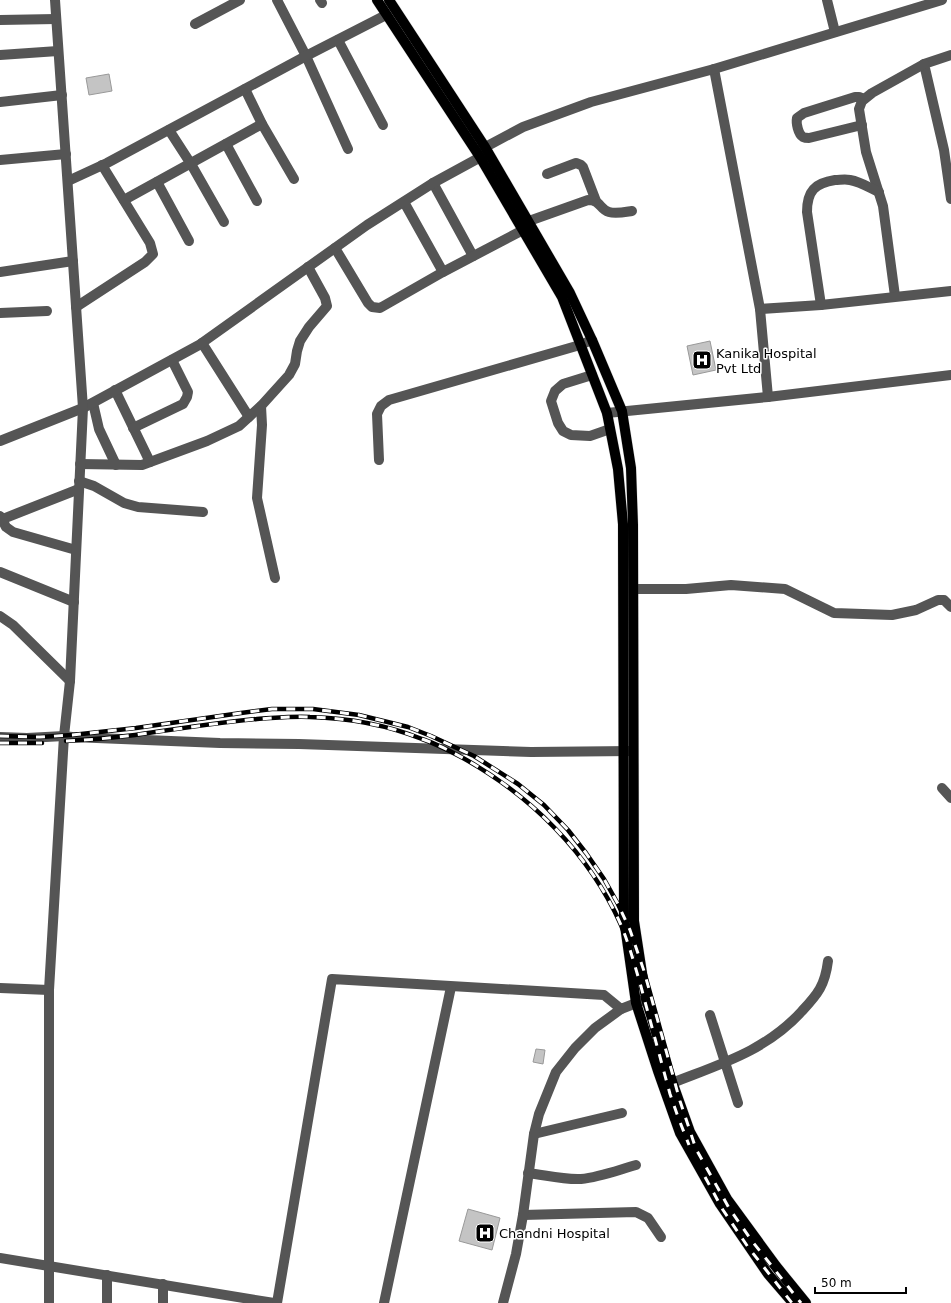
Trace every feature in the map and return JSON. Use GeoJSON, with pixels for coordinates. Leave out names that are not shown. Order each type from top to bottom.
{"type":"FeatureCollection","features":[{"type":"Feature","properties":{"kind":"main road"},"geometry":{"type":"LineString","coordinates":[[377,0],[483,152],[529,221],[570,293],[622,411],[631,468],[633,525],[634,921],[641,1001],[690,1132],[727,1199],[776,1266],[806,1303]]}},
{"type":"Feature","properties":{"kind":"main road"},"geometry":{"type":"LineString","coordinates":[[389,0],[483,152],[523,230],[562,297],[607,413],[618,469],[623,524],[624,919],[641,1001],[658,1071],[680,1133],[720,1204],[768,1274],[793,1303]]}},
{"type":"Feature","properties":{"kind":"main road"},"geometry":{"type":"LineString","coordinates":[[623,610],[634,610]]}},
{"type":"Feature","properties":{"kind":"street"},"geometry":{"type":"LineString","coordinates":[[49,1303],[49,990],[64,736],[70,681],[82,408],[55,0]]}},
{"type":"Feature","properties":{"kind":"street"},"geometry":{"type":"LineString","coordinates":[[195,24],[240,0]]}},
{"type":"Feature","properties":{"kind":"street"},"geometry":{"type":"LineString","coordinates":[[277,0],[306,56],[348,149]]}},
{"type":"Feature","properties":{"kind":"street"},"geometry":{"type":"LineString","coordinates":[[827,0],[835,32]]}},
{"type":"Feature","properties":{"kind":"street"},"geometry":{"type":"LineString","coordinates":[[0,441],[93,403],[202,343],[367,225],[523,127],[591,102],[714,69],[942,0]]}},
{"type":"Feature","properties":{"kind":"street"},"geometry":{"type":"LineString","coordinates":[[68,181],[102,165],[386,15]]}},
{"type":"Feature","properties":{"kind":"street"},"geometry":{"type":"LineString","coordinates":[[0,20],[56,19]]}},
{"type":"Feature","properties":{"kind":"street"},"geometry":{"type":"LineString","coordinates":[[338,40],[383,125]]}},
{"type":"Feature","properties":{"kind":"street"},"geometry":{"type":"LineString","coordinates":[[0,55],[58,51]]}},
{"type":"Feature","properties":{"kind":"street"},"geometry":{"type":"LineString","coordinates":[[895,296],[883,206],[866,152],[859,109],[864,99],[872,93],[924,64],[951,55]]}},
{"type":"Feature","properties":{"kind":"street"},"geometry":{"type":"LineString","coordinates":[[924,64],[944,150],[951,199]]}},
{"type":"Feature","properties":{"kind":"street"},"geometry":{"type":"LineString","coordinates":[[714,69],[760,308],[768,397]]}},
{"type":"Feature","properties":{"kind":"street"},"geometry":{"type":"LineString","coordinates":[[245,89],[262,124],[294,179]]}},
{"type":"Feature","properties":{"kind":"street"},"geometry":{"type":"LineString","coordinates":[[0,102],[62,95]]}},
{"type":"Feature","properties":{"kind":"street"},"geometry":{"type":"LineString","coordinates":[[862,125],[810,138],[800,135],[796,122],[797,118],[804,114],[855,97],[864,99]]}},
{"type":"Feature","properties":{"kind":"street"},"geometry":{"type":"LineString","coordinates":[[124,200],[262,124]]}},
{"type":"Feature","properties":{"kind":"street"},"geometry":{"type":"LineString","coordinates":[[169,130],[191,164],[224,222]]}},
{"type":"Feature","properties":{"kind":"street"},"geometry":{"type":"LineString","coordinates":[[226,144],[258,201]]}},
{"type":"Feature","properties":{"kind":"street"},"geometry":{"type":"LineString","coordinates":[[0,160],[66,154]]}},
{"type":"Feature","properties":{"kind":"street"},"geometry":{"type":"LineString","coordinates":[[547,174],[576,163],[581,164],[596,201],[609,212],[632,211]]}},
{"type":"Feature","properties":{"kind":"street"},"geometry":{"type":"LineString","coordinates":[[76,307],[145,262],[153,254],[150,243],[102,165]]}},
{"type":"Feature","properties":{"kind":"street"},"geometry":{"type":"LineString","coordinates":[[822,304],[807,212],[807,205],[814,188],[819,184],[843,179],[863,184],[879,192]]}},
{"type":"Feature","properties":{"kind":"street"},"geometry":{"type":"LineString","coordinates":[[157,182],[189,241]]}},
{"type":"Feature","properties":{"kind":"street"},"geometry":{"type":"LineString","coordinates":[[433,184],[473,256]]}},
{"type":"Feature","properties":{"kind":"street"},"geometry":{"type":"LineString","coordinates":[[529,221],[588,200],[596,201]]}},
{"type":"Feature","properties":{"kind":"street"},"geometry":{"type":"LineString","coordinates":[[404,202],[443,272]]}},
{"type":"Feature","properties":{"kind":"street"},"geometry":{"type":"LineString","coordinates":[[335,248],[368,303],[372,307],[380,308],[443,272],[523,230]]}},
{"type":"Feature","properties":{"kind":"street"},"geometry":{"type":"LineString","coordinates":[[0,272],[73,261]]}},
{"type":"Feature","properties":{"kind":"street"},"geometry":{"type":"LineString","coordinates":[[80,464],[142,465],[226,433],[239,426],[261,406],[293,370],[300,341],[309,327],[327,306],[325,298],[308,267]]}},
{"type":"Feature","properties":{"kind":"street"},"geometry":{"type":"LineString","coordinates":[[760,308],[822,304],[951,291]]}},
{"type":"Feature","properties":{"kind":"street"},"geometry":{"type":"LineString","coordinates":[[0,313],[47,311]]}},
{"type":"Feature","properties":{"kind":"street"},"geometry":{"type":"LineString","coordinates":[[379,460],[377,414],[381,406],[389,400],[580,345],[592,340]]}},
{"type":"Feature","properties":{"kind":"street"},"geometry":{"type":"LineString","coordinates":[[202,343],[249,417]]}},
{"type":"Feature","properties":{"kind":"street"},"geometry":{"type":"LineString","coordinates":[[133,428],[183,404],[186,401],[188,392],[172,360]]}},
{"type":"Feature","properties":{"kind":"street"},"geometry":{"type":"LineString","coordinates":[[592,375],[563,384],[555,391],[552,401],[558,423],[563,431],[571,435],[590,436],[610,429]]}},
{"type":"Feature","properties":{"kind":"street"},"geometry":{"type":"LineString","coordinates":[[607,413],[768,397],[951,376]]}},
{"type":"Feature","properties":{"kind":"street"},"geometry":{"type":"LineString","coordinates":[[115,390],[150,462]]}},
{"type":"Feature","properties":{"kind":"street"},"geometry":{"type":"LineString","coordinates":[[93,403],[99,429],[116,465]]}},
{"type":"Feature","properties":{"kind":"street"},"geometry":{"type":"LineString","coordinates":[[261,406],[262,425],[257,498],[275,578]]}},
{"type":"Feature","properties":{"kind":"street"},"geometry":{"type":"LineString","coordinates":[[76,550],[13,532],[6,527],[0,518],[79,485],[94,486],[124,503],[134,506],[203,512]]}},
{"type":"Feature","properties":{"kind":"street"},"geometry":{"type":"LineString","coordinates":[[0,572],[74,602]]}},
{"type":"Feature","properties":{"kind":"street"},"geometry":{"type":"LineString","coordinates":[[634,589],[731,585],[785,590],[834,613],[892,615],[916,610],[938,600],[944,600],[951,607]]}},
{"type":"Feature","properties":{"kind":"street"},"geometry":{"type":"LineString","coordinates":[[0,616],[13,625],[70,681]]}},
{"type":"Feature","properties":{"kind":"street"},"geometry":{"type":"LineString","coordinates":[[0,737],[27,738],[64,736],[220,743],[299,744],[531,752],[634,751]]}},
{"type":"Feature","properties":{"kind":"street"},"geometry":{"type":"LineString","coordinates":[[942,788],[951,798]]}},
{"type":"Feature","properties":{"kind":"street"},"geometry":{"type":"LineString","coordinates":[[672,1083],[725,1063],[758,1047],[786,1028],[817,994],[823,984],[827,972],[828,961]]}},
{"type":"Feature","properties":{"kind":"street"},"geometry":{"type":"LineString","coordinates":[[277,1303],[332,979],[604,995],[621,1009]]}},
{"type":"Feature","properties":{"kind":"street"},"geometry":{"type":"LineString","coordinates":[[384,1303],[451,987]]}},
{"type":"Feature","properties":{"kind":"street"},"geometry":{"type":"LineString","coordinates":[[0,988],[49,990]]}},
{"type":"Feature","properties":{"kind":"street"},"geometry":{"type":"LineString","coordinates":[[503,1303],[516,1254],[534,1134],[539,1114],[556,1072],[575,1048],[596,1028],[621,1009],[641,1001]]}},
{"type":"Feature","properties":{"kind":"street"},"geometry":{"type":"LineString","coordinates":[[710,1015],[738,1103]]}},
{"type":"Feature","properties":{"kind":"street"},"geometry":{"type":"LineString","coordinates":[[534,1134],[622,1113]]}},
{"type":"Feature","properties":{"kind":"street"},"geometry":{"type":"LineString","coordinates":[[528,1173],[582,1179],[636,1165]]}},
{"type":"Feature","properties":{"kind":"street"},"geometry":{"type":"LineString","coordinates":[[523,1215],[636,1212],[648,1218],[661,1237]]}},
{"type":"Feature","properties":{"kind":"street"},"geometry":{"type":"LineString","coordinates":[[0,1258],[163,1284],[221,1299],[274,1303]]}},
{"type":"Feature","properties":{"kind":"street"},"geometry":{"type":"LineString","coordinates":[[107,1275],[107,1303]]}},
{"type":"Feature","properties":{"kind":"street"},"geometry":{"type":"LineString","coordinates":[[163,1284],[163,1303]]}},
{"type":"Feature","properties":{"kind":"building"},"geometry":{"type":"Polygon","coordinates":[[[109,74],[112,91],[89,95],[86,78],[109,74]]]}},
{"type":"Feature","properties":{"kind":"building"},"geometry":{"type":"Polygon","coordinates":[[[710,341],[716,370],[693,375],[687,346],[710,341]]]}},
{"type":"Feature","properties":{"kind":"building"},"geometry":{"type":"Polygon","coordinates":[[[536,1049],[545,1050],[543,1064],[533,1062],[536,1049]]]}},
{"type":"Feature","properties":{"kind":"building"},"geometry":{"type":"Polygon","coordinates":[[[468,1209],[500,1218],[492,1250],[459,1241],[468,1209]]]}},
{"type":"Feature","properties":{"kind":"railway"},"geometry":{"type":"LineString","coordinates":[[0,736],[40,737],[72,735],[136,728],[272,709],[313,709],[359,715],[408,727],[474,756],[518,784],[544,805],[568,830],[604,879],[618,904],[630,930],[644,971],[680,1101],[696,1149],[729,1208],[752,1241],[801,1303]]}},
{"type":"Feature","properties":{"kind":"railway"},"geometry":{"type":"LineString","coordinates":[[66,741],[126,736],[257,719],[297,717],[325,718],[368,723],[409,734],[443,748],[488,773],[512,790],[556,829],[575,851],[608,899],[621,925],[629,946],[670,1094],[689,1145]]}},
{"type":"Feature","properties":{"kind":"railway"},"geometry":{"type":"LineString","coordinates":[[0,743],[42,743]]}},
{"type":"Feature","properties":{"kind":"railway"},"geometry":{"type":"LineString","coordinates":[[705,1177],[723,1210],[748,1247],[792,1303]]}},
{"type":"Feature","properties":{"kind":"place","name":"Kanika Hospital Pvt Ltd"},"geometry":{"type":"Point","coordinates":[702,360]}},
{"type":"Feature","properties":{"kind":"place","name":"Chandni Hospital"},"geometry":{"type":"Point","coordinates":[485,1233]}}]}
